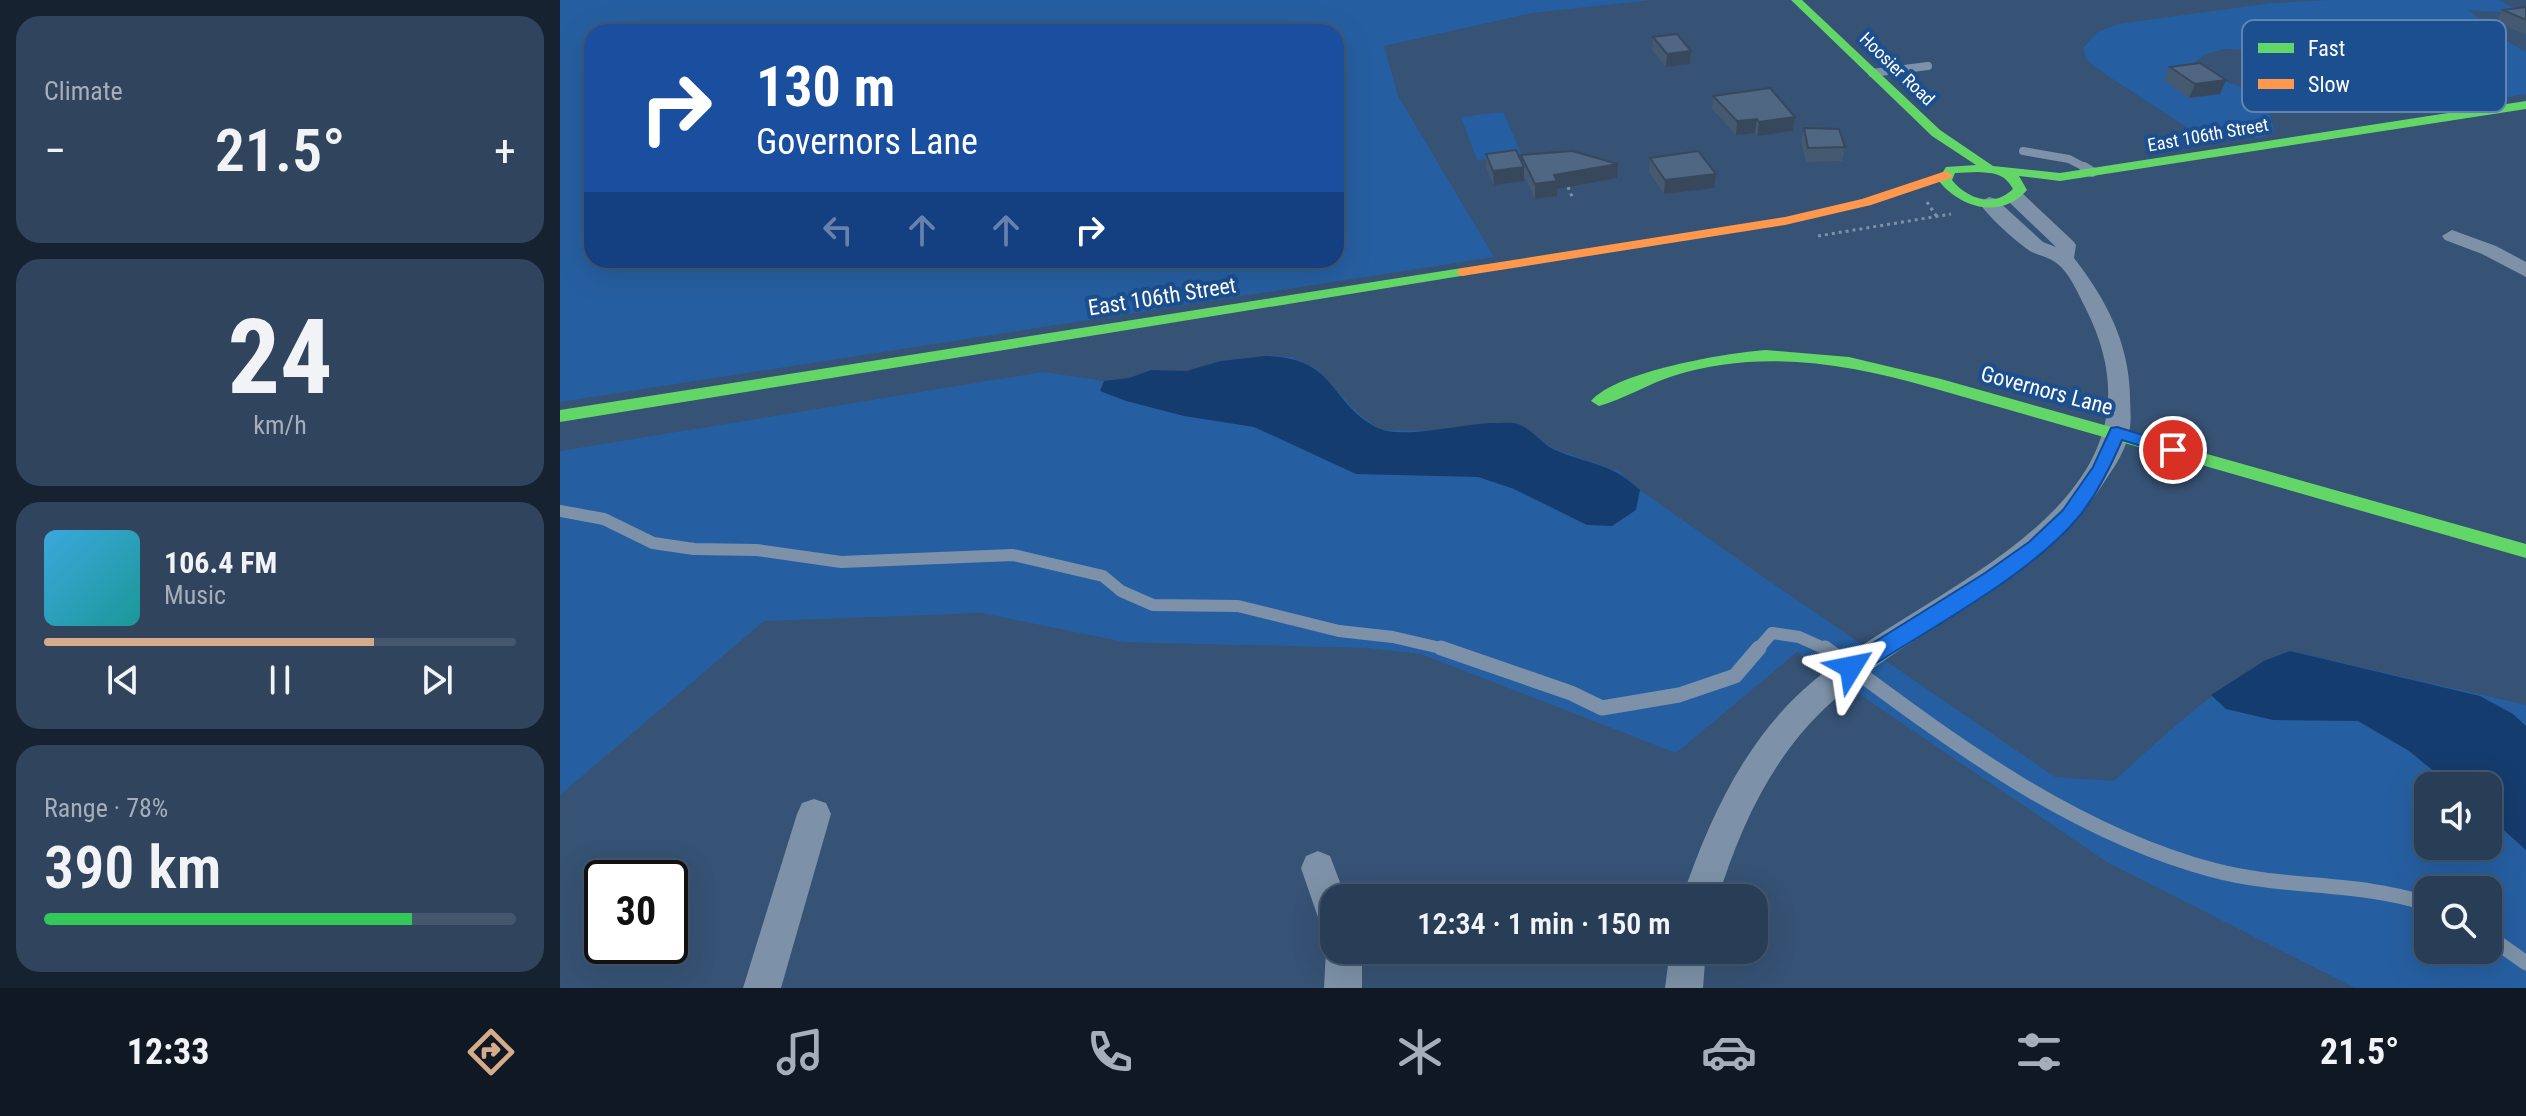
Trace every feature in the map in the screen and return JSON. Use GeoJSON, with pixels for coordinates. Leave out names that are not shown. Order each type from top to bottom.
{"type":"FeatureCollection","features":[{"type":"Feature","properties":{"kind":"street","name":"Hoosier Road"},"geometry":{"type":"LineString","coordinates":[[1796,0],[1936,133],[1996,170]]}},
{"type":"Feature","properties":{"kind":"street","name":"East 106th Street"},"geometry":{"type":"LineString","coordinates":[[2506,108],[2526,105]]}},
{"type":"Feature","properties":{"kind":"street","name":"East 106th Street"},"geometry":{"type":"LineString","coordinates":[[560,416],[1785,221],[1866,202],[1969,165],[2060,177],[2482,112]]}},
{"type":"Feature","properties":{"kind":"street","name":"Hoosier Road"},"geometry":{"type":"LineString","coordinates":[[1936,133],[1948,173],[1946,185],[1965,198]]}},
{"type":"Feature","properties":{"kind":"street","name":"East 106th Street"},"geometry":{"type":"LineString","coordinates":[[1866,202],[1965,198],[1989,203],[2005,202],[2017,195],[2134,168]]}},
{"type":"Feature","properties":{"kind":"street"},"geometry":{"type":"LineString","coordinates":[[1996,170],[2018,183],[2017,195],[2066,245],[2064,258]]}},
{"type":"Feature","properties":{"kind":"street"},"geometry":{"type":"LineString","coordinates":[[1705,884],[1741,795],[1773,742],[1814,699],[1851,667],[1992,579],[2036,547],[2069,515],[2101,469],[2117,432],[2120,376],[2098,307],[2064,258],[2036,246],[1989,203]]}},
{"type":"Feature","properties":{"kind":"street"},"geometry":{"type":"LineString","coordinates":[[2452,236],[2489,250],[2526,271]]}},
{"type":"Feature","properties":{"kind":"street","name":"Governors Lane"},"geometry":{"type":"LineString","coordinates":[[1599,401],[1635,381],[1659,374],[1786,355],[1842,361],[2117,432],[2381,512],[2526,551]]}},
{"type":"Feature","properties":{"kind":"street"},"geometry":{"type":"LineString","coordinates":[[762,988],[814,814]]}},
{"type":"Feature","properties":{"kind":"street"},"geometry":{"type":"LineString","coordinates":[[1318,868],[1324,884]]}},
{"type":"Feature","properties":{"kind":"street"},"geometry":{"type":"LineString","coordinates":[[1343,988],[1344,964]]}},
{"type":"Feature","properties":{"kind":"street"},"geometry":{"type":"LineString","coordinates":[[1684,988],[1687,964]]}},
{"type":"Feature","properties":{"kind":"lane"},"geometry":{"type":"LineString","coordinates":[[1872,73],[1928,66]]}},
{"type":"Feature","properties":{"kind":"lane"},"geometry":{"type":"LineString","coordinates":[[2023,151],[2069,159],[2093,173]]}},
{"type":"Feature","properties":{"kind":"lane"},"geometry":{"type":"LineString","coordinates":[[560,511],[604,519],[653,543],[694,549],[757,550],[841,562],[1013,555],[1103,576],[1121,591],[1153,605],[1238,606],[1339,631],[1393,637],[1460,653],[1571,693],[1602,708],[1679,695],[1735,676],[1772,633],[1799,637],[1823,647],[2012,780],[2141,848],[2215,871],[2264,879],[2347,885],[2402,893],[2414,898]]}},
{"type":"Feature","properties":{"kind":"lane"},"geometry":{"type":"LineString","coordinates":[[2502,946],[2526,963]]}},
{"type":"Feature","properties":{"kind":"path"},"geometry":{"type":"LineString","coordinates":[[1568,187],[1573,199]]}},
{"type":"Feature","properties":{"kind":"shaded area"},"geometry":{"type":"Polygon","coordinates":[[[560,0],[1652,0],[1532,13],[1384,46],[1398,96],[1494,257],[560,402],[560,0]]]}},
{"type":"Feature","properties":{"kind":"shaded area"},"geometry":{"type":"Polygon","coordinates":[[[2499,0],[2526,14],[2469,10],[2480,20],[2242,20],[2242,49],[2223,49],[2204,55],[2191,65],[2242,88],[2242,112],[2269,112],[2274,132],[2260,138],[2194,132],[2105,74],[2086,59],[2083,48],[2098,32],[2118,24],[2272,3],[2499,0]]]}},
{"type":"Feature","properties":{"kind":"shaded area"},"geometry":{"type":"Polygon","coordinates":[[[2506,41],[2526,52],[2526,94],[2506,97],[2506,41]]]}},
{"type":"Feature","properties":{"kind":"shaded area"},"geometry":{"type":"Polygon","coordinates":[[[1503,112],[1522,155],[1477,160],[1461,117],[1503,112]]]}},
{"type":"Feature","properties":{"kind":"shaded area"},"geometry":{"type":"Polygon","coordinates":[[[1265,356],[1291,357],[1316,368],[1359,414],[1380,430],[1430,431],[1491,423],[1518,424],[1552,448],[1620,472],[1640,490],[1759,574],[2055,777],[2114,781],[2218,692],[2241,676],[2290,651],[2526,705],[2526,988],[2355,988],[2107,862],[1797,652],[1676,753],[1421,654],[1368,648],[1124,642],[982,613],[764,621],[560,795],[560,451],[1043,372],[1104,381],[1129,378],[1151,370],[1186,371],[1221,361],[1265,356]]]}},
{"type":"Feature","properties":{"kind":"shaded area"},"geometry":{"type":"Polygon","coordinates":[[[1265,356],[1289,358],[1306,364],[1320,373],[1362,418],[1389,431],[1418,432],[1494,423],[1518,424],[1553,449],[1608,469],[1629,481],[1640,490],[1636,510],[1612,526],[1587,525],[1514,489],[1478,477],[1356,474],[1254,427],[1184,416],[1100,391],[1104,381],[1129,378],[1151,370],[1186,371],[1221,361],[1265,356]]]}},
{"type":"Feature","properties":{"kind":"shaded area"},"geometry":{"type":"Polygon","coordinates":[[[2290,651],[2480,696],[2513,714],[2526,726],[2526,850],[2502,829],[2502,772],[2435,772],[2409,751],[2358,721],[2273,720],[2226,709],[2211,695],[2264,661],[2290,651]]]}},
{"type":"Feature","properties":{"kind":"building"},"geometry":{"type":"Polygon","coordinates":[[[2526,7],[2526,20],[2503,10],[2526,7]]]}},
{"type":"Feature","properties":{"kind":"building"},"geometry":{"type":"Polygon","coordinates":[[[1677,34],[1691,51],[1667,54],[1653,37],[1677,34]]]}},
{"type":"Feature","properties":{"kind":"building"},"geometry":{"type":"Polygon","coordinates":[[[2200,63],[2226,80],[2195,84],[2170,67],[2200,63]]]}},
{"type":"Feature","properties":{"kind":"building"},"geometry":{"type":"Polygon","coordinates":[[[1770,88],[1795,117],[1759,122],[1757,119],[1737,121],[1713,96],[1770,88]]]}},
{"type":"Feature","properties":{"kind":"building"},"geometry":{"type":"Polygon","coordinates":[[[1804,128],[1839,129],[1845,147],[1808,148],[1804,128]]]}},
{"type":"Feature","properties":{"kind":"building"},"geometry":{"type":"Polygon","coordinates":[[[1516,150],[1524,167],[1493,171],[1486,154],[1516,150]]]}},
{"type":"Feature","properties":{"kind":"building"},"geometry":{"type":"Polygon","coordinates":[[[1572,151],[1618,164],[1554,175],[1557,181],[1535,184],[1521,155],[1572,151]]]}},
{"type":"Feature","properties":{"kind":"building"},"geometry":{"type":"Polygon","coordinates":[[[1698,151],[1716,174],[1665,180],[1650,158],[1698,151]]]}},
{"type":"Feature","properties":{"kind":"traffic: fast"},"geometry":{"type":"LineString","coordinates":[[1796,0],[1936,133],[1988,167]]}},
{"type":"Feature","properties":{"kind":"traffic: fast"},"geometry":{"type":"LineString","coordinates":[[2506,108],[2526,105]]}},
{"type":"Feature","properties":{"kind":"traffic: fast"},"geometry":{"type":"LineString","coordinates":[[2004,172],[2013,177],[2020,190],[2012,198],[1992,204],[1960,195],[1945,180],[1951,170],[1965,169],[1992,169],[2060,177],[2481,112]]}},
{"type":"Feature","properties":{"kind":"traffic: fast"},"geometry":{"type":"LineString","coordinates":[[560,416],[1462,272]]}},
{"type":"Feature","properties":{"kind":"traffic: fast"},"geometry":{"type":"LineString","coordinates":[[1599,401],[1643,380],[1716,360],[1791,355],[1849,362],[1935,383],[2526,551]]}},
{"type":"Feature","properties":{"kind":"traffic: slow"},"geometry":{"type":"LineString","coordinates":[[1462,272],[1785,221],[1866,202],[1946,175]]}},
{"type":"Feature","properties":{"kind":"route"},"geometry":{"type":"LineString","coordinates":[[1851,667],[1992,579],[2036,547],[2069,515],[2101,469],[2117,432],[2173,450]]}}]}
